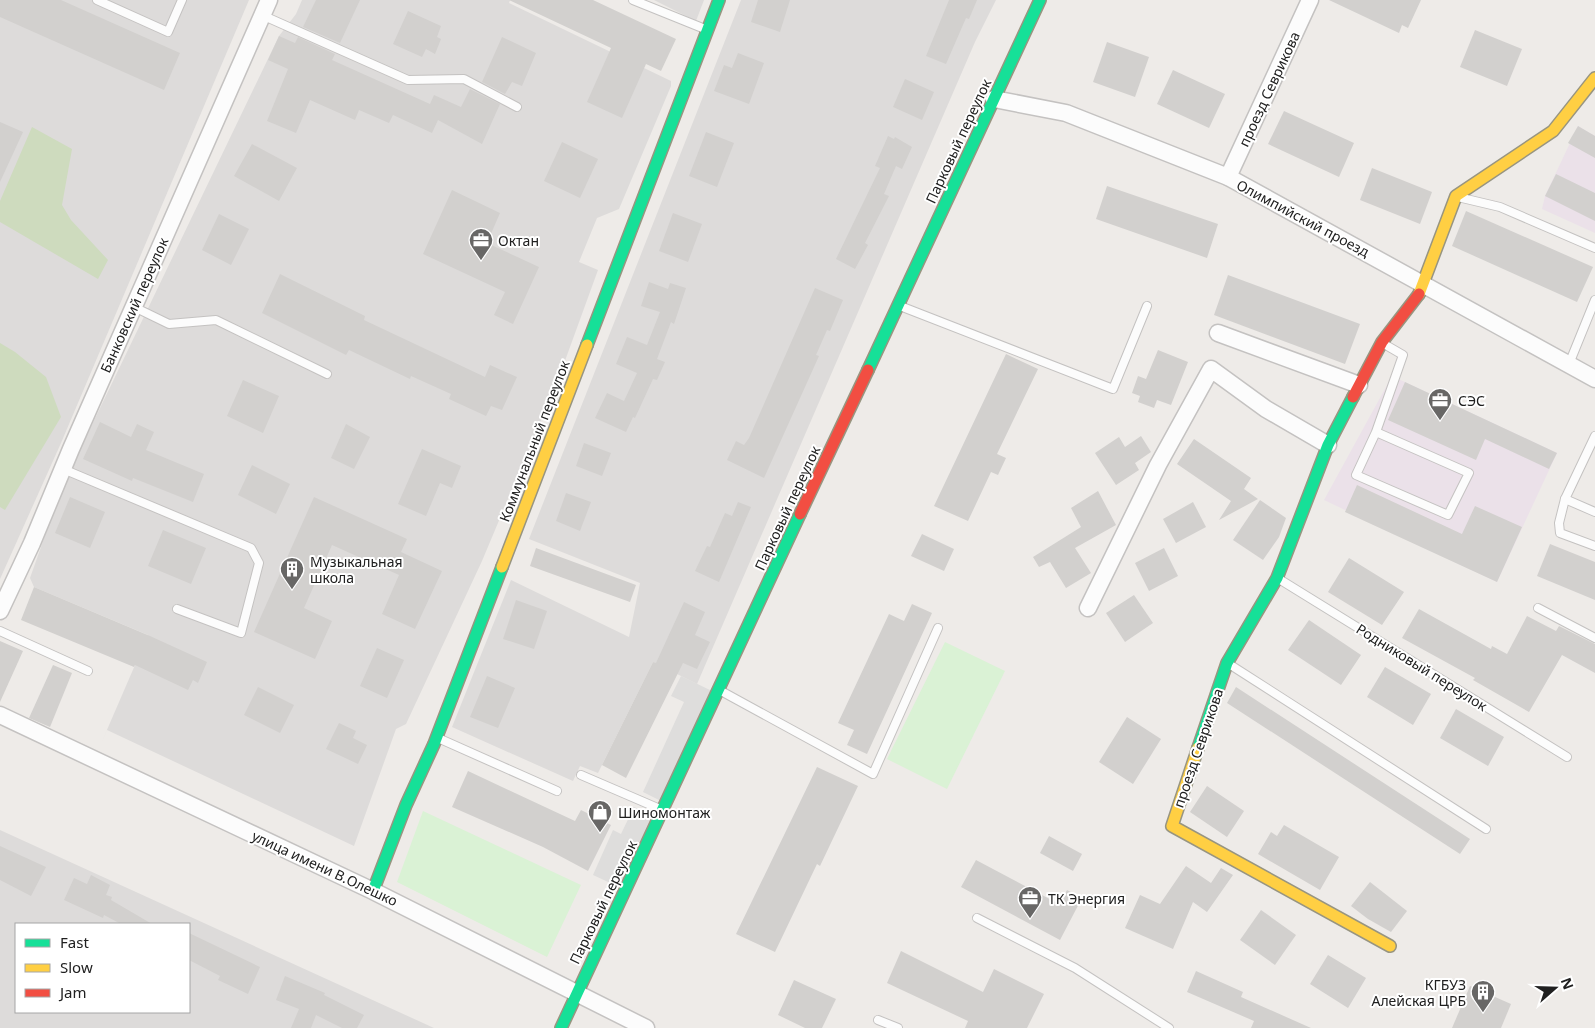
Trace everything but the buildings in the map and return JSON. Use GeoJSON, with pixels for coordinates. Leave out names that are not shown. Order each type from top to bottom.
{"type":"FeatureCollection","features":[{"type":"Feature","properties":{"kind":"street","name":"Банковский переулок"},"geometry":{"type":"LineString","coordinates":[[0,611],[32,544],[62,469],[270,0]]}},
{"type":"Feature","properties":{"kind":"street","name":"Коммунальный переулок"},"geometry":{"type":"LineString","coordinates":[[373,891],[406,805],[437,737],[720,0]]}},
{"type":"Feature","properties":{"kind":"street","name":"Парковый переулок"},"geometry":{"type":"LineString","coordinates":[[561,1028],[664,811],[1040,0]]}},
{"type":"Feature","properties":{"kind":"street","name":"проезд Севрикова"},"geometry":{"type":"LineString","coordinates":[[1228,177],[1310,0]]}},
{"type":"Feature","properties":{"kind":"street"},"geometry":{"type":"LineString","coordinates":[[1456,196],[1553,131],[1595,78]]}},
{"type":"Feature","properties":{"kind":"street","name":"Олимпийский проезд"},"geometry":{"type":"LineString","coordinates":[[994,99],[1066,113],[1228,177],[1424,283],[1595,379]]}},
{"type":"Feature","properties":{"kind":"street","name":"проезд Севрикова"},"geometry":{"type":"LineString","coordinates":[[1390,946],[1172,826],[1227,663],[1277,578],[1328,445],[1359,385],[1382,342],[1417,298],[1456,196]]}},
{"type":"Feature","properties":{"kind":"street"},"geometry":{"type":"LineString","coordinates":[[1218,333],[1359,385]]}},
{"type":"Feature","properties":{"kind":"street"},"geometry":{"type":"LineString","coordinates":[[1088,608],[1158,465],[1211,369],[1266,409],[1328,445]]}},
{"type":"Feature","properties":{"kind":"street","name":"улица имени В.Олешко"},"geometry":{"type":"LineString","coordinates":[[0,715],[373,891],[646,1028]]}},
{"type":"Feature","properties":{"kind":"lane"},"geometry":{"type":"LineString","coordinates":[[97,0],[168,32],[182,0]]}},
{"type":"Feature","properties":{"kind":"lane"},"geometry":{"type":"LineString","coordinates":[[633,0],[709,31]]}},
{"type":"Feature","properties":{"kind":"lane"},"geometry":{"type":"LineString","coordinates":[[264,16],[408,80],[464,79],[517,107]]}},
{"type":"Feature","properties":{"kind":"lane"},"geometry":{"type":"LineString","coordinates":[[1456,196],[1500,207],[1595,248]]}},
{"type":"Feature","properties":{"kind":"lane"},"geometry":{"type":"LineString","coordinates":[[1569,364],[1595,300]]}},
{"type":"Feature","properties":{"kind":"lane"},"geometry":{"type":"LineString","coordinates":[[898,305],[1113,389],[1147,306]]}},
{"type":"Feature","properties":{"kind":"lane"},"geometry":{"type":"LineString","coordinates":[[134,307],[169,324],[216,320],[327,374]]}},
{"type":"Feature","properties":{"kind":"lane"},"geometry":{"type":"LineString","coordinates":[[1376,432],[1469,473],[1448,515],[1356,475],[1376,432],[1403,355],[1382,342]]}},
{"type":"Feature","properties":{"kind":"lane"},"geometry":{"type":"LineString","coordinates":[[1595,436],[1565,499],[1558,523],[1560,533],[1595,546]]}},
{"type":"Feature","properties":{"kind":"lane"},"geometry":{"type":"LineString","coordinates":[[62,469],[251,548],[258,563],[241,634],[177,609]]}},
{"type":"Feature","properties":{"kind":"lane"},"geometry":{"type":"LineString","coordinates":[[1565,499],[1595,512]]}},
{"type":"Feature","properties":{"kind":"lane","name":"Родниковый переулок"},"geometry":{"type":"LineString","coordinates":[[1277,578],[1566,757]]}},
{"type":"Feature","properties":{"kind":"lane"},"geometry":{"type":"LineString","coordinates":[[1538,608],[1595,638]]}},
{"type":"Feature","properties":{"kind":"lane"},"geometry":{"type":"LineString","coordinates":[[719,690],[874,774],[938,628]]}},
{"type":"Feature","properties":{"kind":"lane"},"geometry":{"type":"LineString","coordinates":[[0,631],[88,671]]}},
{"type":"Feature","properties":{"kind":"lane"},"geometry":{"type":"LineString","coordinates":[[1227,663],[1486,829]]}},
{"type":"Feature","properties":{"kind":"lane"},"geometry":{"type":"LineString","coordinates":[[437,737],[557,790]]}},
{"type":"Feature","properties":{"kind":"lane"},"geometry":{"type":"LineString","coordinates":[[581,775],[664,811]]}},
{"type":"Feature","properties":{"kind":"lane"},"geometry":{"type":"LineString","coordinates":[[977,918],[1075,968],[1169,1028]]}},
{"type":"Feature","properties":{"kind":"lane"},"geometry":{"type":"LineString","coordinates":[[878,1020],[898,1028]]}},
{"type":"Feature","properties":{"kind":"shaded area"},"geometry":{"type":"Polygon","coordinates":[[[0,0],[249,0],[61,443],[0,579],[0,0]]]}},
{"type":"Feature","properties":{"kind":"shaded area"},"geometry":{"type":"Polygon","coordinates":[[[302,0],[510,0],[509,3],[671,81],[671,86],[619,209],[597,218],[579,262],[598,270],[558,380],[482,561],[406,724],[396,729],[354,846],[107,730],[100,746],[148,635],[34,587],[30,578],[63,485],[279,36],[296,14],[302,0]]]}},
{"type":"Feature","properties":{"kind":"shaded area"},"geometry":{"type":"Polygon","coordinates":[[[654,0],[704,0],[696,21],[654,0]]]}},
{"type":"Feature","properties":{"kind":"shaded area"},"geometry":{"type":"Polygon","coordinates":[[[741,0],[996,0],[975,42],[697,684],[653,662],[598,773],[580,766],[573,781],[452,727],[511,580],[629,637],[640,583],[529,539],[741,0]]]}},
{"type":"Feature","properties":{"kind":"shaded area"},"geometry":{"type":"Polygon","coordinates":[[[1578,126],[1595,136],[1595,233],[1542,209],[1545,196],[1578,126]]]}},
{"type":"Feature","properties":{"kind":"shaded area"},"geometry":{"type":"Polygon","coordinates":[[[1392,376],[1557,453],[1497,582],[1324,500],[1392,376]]]}},
{"type":"Feature","properties":{"kind":"shaded area"},"geometry":{"type":"Polygon","coordinates":[[[681,676],[714,692],[663,802],[643,792],[684,702],[671,696],[681,676]]]}},
{"type":"Feature","properties":{"kind":"shaded area"},"geometry":{"type":"Polygon","coordinates":[[[634,807],[654,816],[621,888],[593,875],[613,830],[621,834],[634,807]]]}},
{"type":"Feature","properties":{"kind":"shaded area"},"geometry":{"type":"Polygon","coordinates":[[[0,830],[434,1028],[0,1028],[0,830]]]}},
{"type":"Feature","properties":{"kind":"green space"},"geometry":{"type":"Polygon","coordinates":[[[32,127],[72,149],[62,205],[71,220],[108,260],[98,279],[0,222],[0,201],[32,127]]]}},
{"type":"Feature","properties":{"kind":"green space"},"geometry":{"type":"Polygon","coordinates":[[[0,343],[15,352],[46,377],[61,417],[5,510],[0,507],[0,343]]]}},
{"type":"Feature","properties":{"kind":"green space"},"geometry":{"type":"Polygon","coordinates":[[[945,642],[1005,671],[947,789],[887,759],[945,642]]]}},
{"type":"Feature","properties":{"kind":"green space"},"geometry":{"type":"Polygon","coordinates":[[[423,811],[581,885],[547,957],[397,882],[423,811]]]}},
{"type":"Feature","properties":{"kind":"traffic: fast"},"geometry":{"type":"LineString","coordinates":[[587,345],[719,0]]}},
{"type":"Feature","properties":{"kind":"traffic: fast"},"geometry":{"type":"LineString","coordinates":[[868,370],[1040,0]]}},
{"type":"Feature","properties":{"kind":"traffic: fast"},"geometry":{"type":"LineString","coordinates":[[1198,748],[1227,663],[1277,578],[1328,445],[1353,397]]}},
{"type":"Feature","properties":{"kind":"traffic: fast"},"geometry":{"type":"LineString","coordinates":[[561,1028],[800,514]]}},
{"type":"Feature","properties":{"kind":"traffic: fast"},"geometry":{"type":"LineString","coordinates":[[373,891],[406,805],[434,744],[502,567]]}},
{"type":"Feature","properties":{"kind":"traffic: slow"},"geometry":{"type":"LineString","coordinates":[[1419,294],[1456,196],[1553,131],[1595,78]]}},
{"type":"Feature","properties":{"kind":"traffic: slow"},"geometry":{"type":"LineString","coordinates":[[502,567],[587,345]]}},
{"type":"Feature","properties":{"kind":"traffic: slow"},"geometry":{"type":"LineString","coordinates":[[1198,748],[1172,826],[1390,946]]}},
{"type":"Feature","properties":{"kind":"traffic: jam"},"geometry":{"type":"LineString","coordinates":[[1353,397],[1382,342],[1419,294]]}},
{"type":"Feature","properties":{"kind":"traffic: jam"},"geometry":{"type":"LineString","coordinates":[[800,514],[868,370]]}},
{"type":"Feature","properties":{"kind":"place","name":"Октан"},"geometry":{"type":"Point","coordinates":[481,261]}},
{"type":"Feature","properties":{"kind":"place","name":"СЭС"},"geometry":{"type":"Point","coordinates":[1440,421]}},
{"type":"Feature","properties":{"kind":"place","name":"Музыкальная школа"},"geometry":{"type":"Point","coordinates":[292,590]}},
{"type":"Feature","properties":{"kind":"place","name":"Шиномонтаж"},"geometry":{"type":"Point","coordinates":[600,833]}},
{"type":"Feature","properties":{"kind":"place","name":"ТК Энергия"},"geometry":{"type":"Point","coordinates":[1030,919]}},
{"type":"Feature","properties":{"kind":"place","name":"КГБУЗ Алейская ЦРБ"},"geometry":{"type":"Point","coordinates":[1483,1013]}}]}
